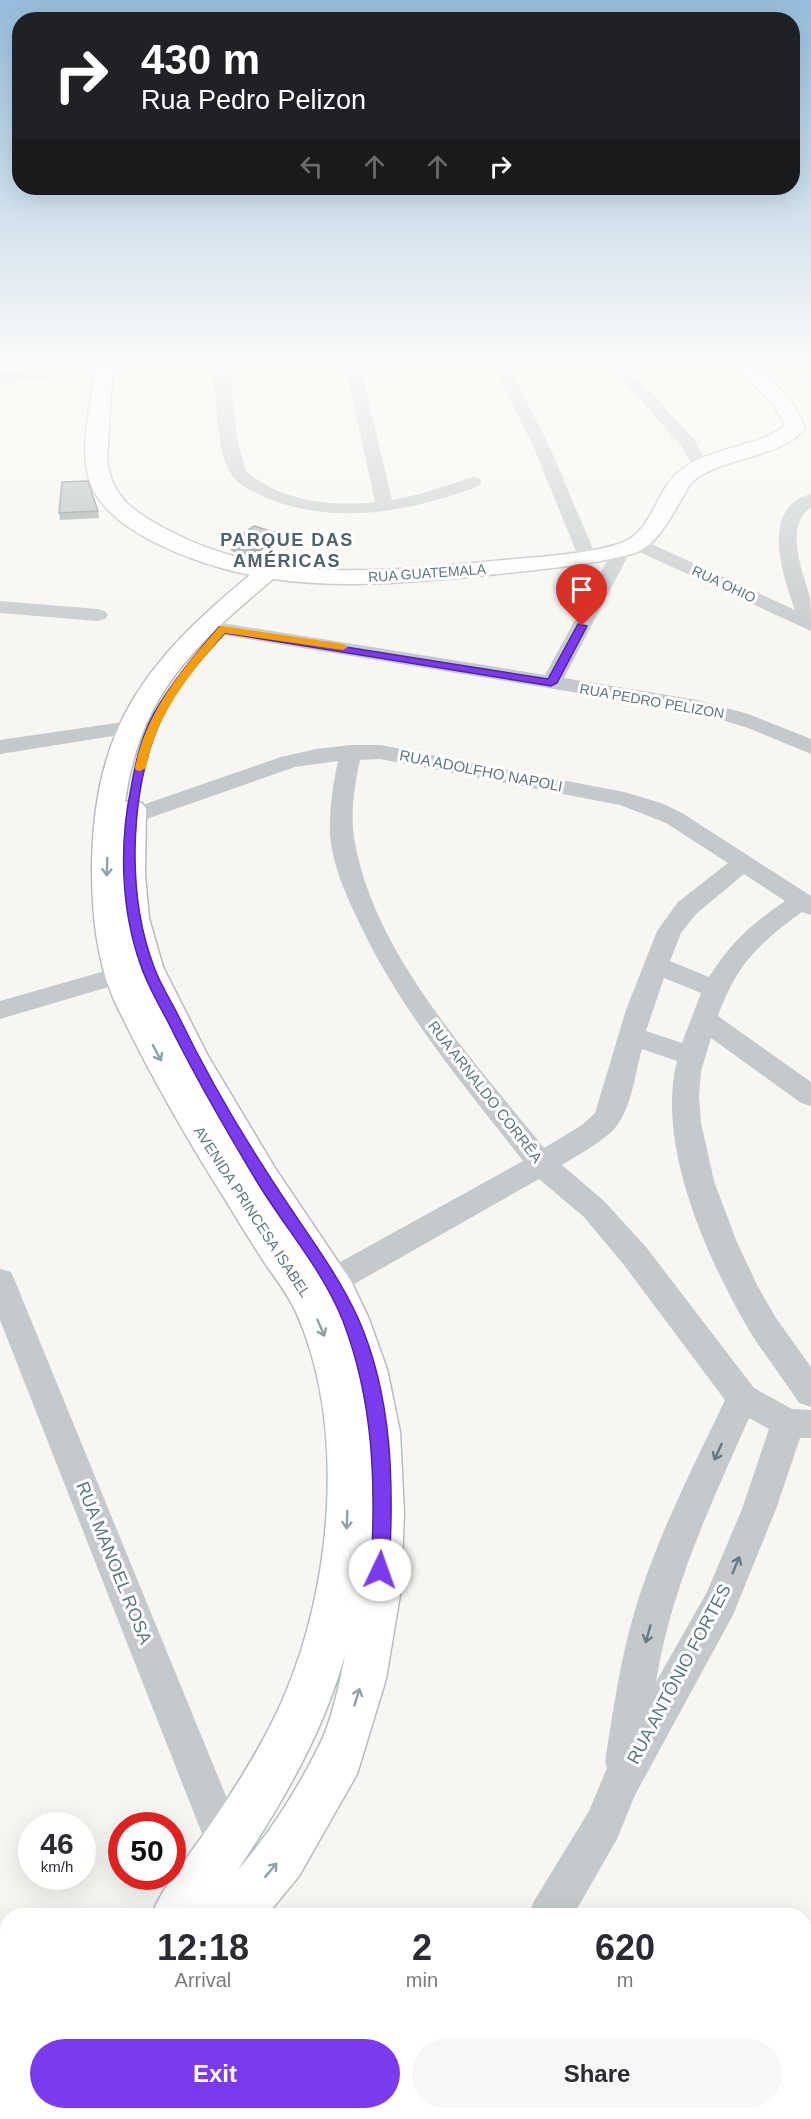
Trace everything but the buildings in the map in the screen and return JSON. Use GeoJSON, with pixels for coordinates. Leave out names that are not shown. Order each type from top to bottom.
{"type":"FeatureCollection","features":[{"type":"Feature","properties":{"kind":"main road","name":"RUA GUATEMALA"},"geometry":{"type":"LineString","coordinates":[[98,463],[98,473],[105,492],[132,518],[181,546],[220,561],[278,573],[359,577],[410,575],[539,564],[587,556],[635,544]]}},
{"type":"Feature","properties":{"kind":"main road"},"geometry":{"type":"LineString","coordinates":[[635,544],[683,479],[701,466],[710,463]]}},
{"type":"Feature","properties":{"kind":"main road","name":"AVENIDA PRINCESA ISABEL"},"geometry":{"type":"LineString","coordinates":[[240,1908],[281,1858],[339,1757],[363,1679],[379,1589],[383,1513],[380,1432],[369,1376],[350,1319],[320,1289],[262,1178],[192,1058],[112,933],[106,878],[109,823],[118,763],[130,727],[174,659],[278,573]]}},
{"type":"Feature","properties":{"kind":"main road","name":"AVENIDA PRINCESA ISABEL"},"geometry":{"type":"LineString","coordinates":[[134,970],[130,817],[143,753],[153,725],[213,628]]}},
{"type":"Feature","properties":{"kind":"main road","name":"AVENIDA PRINCESA ISABEL"},"geometry":{"type":"LineString","coordinates":[[182,1908],[226,1845],[283,1750],[314,1679],[336,1603],[345,1547],[349,1465],[341,1398],[327,1342],[320,1289]]}},
{"type":"Feature","properties":{"kind":"street"},"geometry":{"type":"LineString","coordinates":[[234,463],[237,472],[268,492],[291,501],[348,508],[385,506],[436,497],[472,482]]}},
{"type":"Feature","properties":{"kind":"street"},"geometry":{"type":"LineString","coordinates":[[375,463],[385,506]]}},
{"type":"Feature","properties":{"kind":"street"},"geometry":{"type":"LineString","coordinates":[[548,463],[587,556]]}},
{"type":"Feature","properties":{"kind":"street"},"geometry":{"type":"LineString","coordinates":[[810,625],[794,577],[788,526],[794,513],[811,499]]}},
{"type":"Feature","properties":{"kind":"street"},"geometry":{"type":"LineString","coordinates":[[551,683],[635,544]]}},
{"type":"Feature","properties":{"kind":"street","name":"RUA OHIO"},"geometry":{"type":"LineString","coordinates":[[635,544],[810,625]]}},
{"type":"Feature","properties":{"kind":"street"},"geometry":{"type":"LineString","coordinates":[[0,607],[98,615]]}},
{"type":"Feature","properties":{"kind":"street","name":"RUA PEDRO PELIZON"},"geometry":{"type":"LineString","coordinates":[[213,628],[697,706],[763,726],[811,747]]}},
{"type":"Feature","properties":{"kind":"street"},"geometry":{"type":"LineString","coordinates":[[0,747],[130,727]]}},
{"type":"Feature","properties":{"kind":"street","name":"RUA ADOLFHO NAPOLI"},"geometry":{"type":"LineString","coordinates":[[130,817],[290,762],[351,752],[403,755],[624,799],[654,808],[674,818],[806,904]]}},
{"type":"Feature","properties":{"kind":"street","name":"RUA ARNALDO CORRÊA"},"geometry":{"type":"LineString","coordinates":[[351,752],[342,793],[342,835],[357,894],[388,961],[430,1022],[541,1164],[594,1209],[615,1233],[742,1398],[800,1423]]}},
{"type":"Feature","properties":{"kind":"street"},"geometry":{"type":"LineString","coordinates":[[320,1289],[541,1164],[592,1132],[606,1119],[614,1101],[655,965],[669,931],[687,908],[743,863]]}},
{"type":"Feature","properties":{"kind":"street"},"geometry":{"type":"LineString","coordinates":[[806,904],[753,937],[727,969],[715,989],[703,1019],[684,1095],[687,1133],[710,1217],[759,1319],[811,1393]]}},
{"type":"Feature","properties":{"kind":"street"},"geometry":{"type":"LineString","coordinates":[[655,965],[715,989]]}},
{"type":"Feature","properties":{"kind":"street"},"geometry":{"type":"LineString","coordinates":[[0,1010],[134,970]]}},
{"type":"Feature","properties":{"kind":"street"},"geometry":{"type":"LineString","coordinates":[[703,1019],[811,1096]]}},
{"type":"Feature","properties":{"kind":"street"},"geometry":{"type":"LineString","coordinates":[[632,1036],[692,1056]]}},
{"type":"Feature","properties":{"kind":"street","name":"RUA MANOEL ROSA"},"geometry":{"type":"LineString","coordinates":[[0,1281],[226,1845]]}},
{"type":"Feature","properties":{"kind":"street"},"geometry":{"type":"LineString","coordinates":[[620,1784],[645,1641],[651,1621],[667,1571],[690,1513],[742,1398]]}},
{"type":"Feature","properties":{"kind":"street","name":"RUA ANTÔNIO FORTES"},"geometry":{"type":"LineString","coordinates":[[554,1908],[603,1824],[620,1784],[720,1603],[759,1509],[800,1423]]}},
{"type":"Feature","properties":{"kind":"slow traffic"},"geometry":{"type":"LineString","coordinates":[[140,768],[153,725],[162,707],[189,667],[222,629],[343,647]]}},
{"type":"Feature","properties":{"kind":"district","name":"PARQUE DAS AMÉRICAS"},"geometry":{"type":"Point","coordinates":[287,550]}},
{"type":"Feature","properties":{"kind":"route"},"geometry":{"type":"LineString","coordinates":[[380,1570],[383,1513],[380,1432],[369,1376],[350,1319],[332,1281],[262,1178],[192,1058],[147,967],[134,918],[130,875],[130,817],[143,753],[162,707],[189,667],[222,629],[551,683],[582,626]]}}]}
